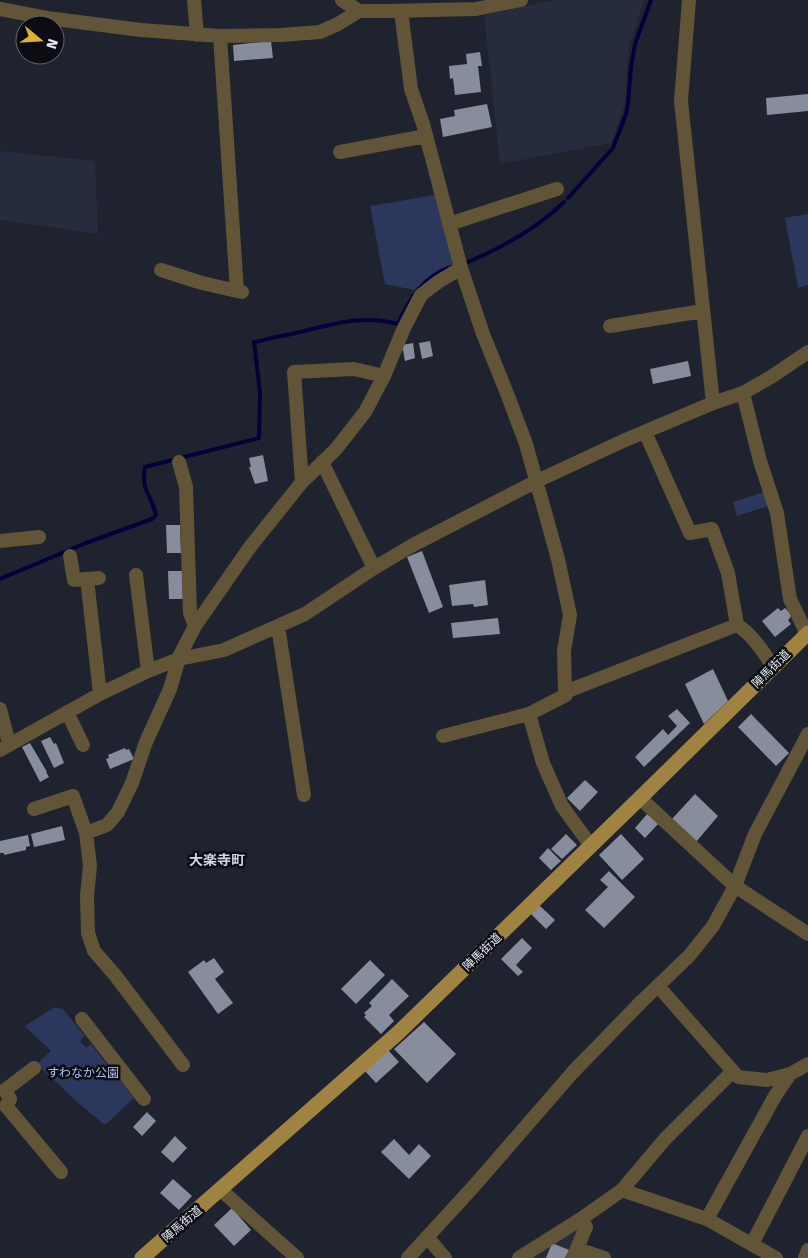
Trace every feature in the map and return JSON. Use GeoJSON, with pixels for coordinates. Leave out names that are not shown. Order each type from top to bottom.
{"type":"FeatureCollection","features":[{"type":"Feature","properties":{"kind":"main road","name":"陣馬街道"},"geometry":{"type":"LineString","coordinates":[[142,1258],[398,1033],[807,633]]}},
{"type":"Feature","properties":{"kind":"street"},"geometry":{"type":"LineString","coordinates":[[194,0],[196,35]]}},
{"type":"Feature","properties":{"kind":"street"},"geometry":{"type":"LineString","coordinates":[[342,0],[359,11]]}},
{"type":"Feature","properties":{"kind":"street"},"geometry":{"type":"LineString","coordinates":[[0,9],[47,18],[196,35],[280,35],[320,32],[359,11],[401,11],[419,5],[476,9],[521,0]]}},
{"type":"Feature","properties":{"kind":"street"},"geometry":{"type":"LineString","coordinates":[[689,0],[681,101],[713,403]]}},
{"type":"Feature","properties":{"kind":"street"},"geometry":{"type":"LineString","coordinates":[[401,11],[411,89],[426,136],[461,268],[537,481],[558,559],[570,614],[564,651],[566,695],[529,714],[443,736]]}},
{"type":"Feature","properties":{"kind":"street"},"geometry":{"type":"LineString","coordinates":[[161,270],[194,281],[239,291],[220,36]]}},
{"type":"Feature","properties":{"kind":"street"},"geometry":{"type":"LineString","coordinates":[[340,152],[426,136]]}},
{"type":"Feature","properties":{"kind":"street"},"geometry":{"type":"LineString","coordinates":[[449,224],[557,189]]}},
{"type":"Feature","properties":{"kind":"street"},"geometry":{"type":"LineString","coordinates":[[86,833],[107,825],[118,812],[132,783],[146,742],[170,690],[179,659],[195,626],[250,547],[302,482],[336,449],[365,412],[384,376],[404,328],[421,295],[461,268]]}},
{"type":"Feature","properties":{"kind":"street"},"geometry":{"type":"LineString","coordinates":[[610,326],[703,311]]}},
{"type":"Feature","properties":{"kind":"street"},"geometry":{"type":"LineString","coordinates":[[0,709],[4,747],[100,694],[148,671],[179,659],[224,650],[305,614],[374,568],[537,481],[623,441],[713,403],[743,393],[772,377],[808,352]]}},
{"type":"Feature","properties":{"kind":"street"},"geometry":{"type":"LineString","coordinates":[[302,482],[294,372],[354,370],[384,376]]}},
{"type":"Feature","properties":{"kind":"street"},"geometry":{"type":"LineString","coordinates":[[743,393],[760,461],[777,512],[790,598],[807,633]]}},
{"type":"Feature","properties":{"kind":"street"},"geometry":{"type":"LineString","coordinates":[[645,432],[690,533],[712,529],[728,574],[737,625],[756,643],[773,668]]}},
{"type":"Feature","properties":{"kind":"street"},"geometry":{"type":"LineString","coordinates":[[179,462],[186,487],[190,613],[195,626]]}},
{"type":"Feature","properties":{"kind":"street"},"geometry":{"type":"LineString","coordinates":[[322,462],[374,568]]}},
{"type":"Feature","properties":{"kind":"street"},"geometry":{"type":"LineString","coordinates":[[0,541],[39,537]]}},
{"type":"Feature","properties":{"kind":"street"},"geometry":{"type":"LineString","coordinates":[[70,556],[74,580],[93,578],[100,694]]}},
{"type":"Feature","properties":{"kind":"street"},"geometry":{"type":"LineString","coordinates":[[136,575],[148,671]]}},
{"type":"Feature","properties":{"kind":"street"},"geometry":{"type":"LineString","coordinates":[[565,692],[737,625]]}},
{"type":"Feature","properties":{"kind":"street"},"geometry":{"type":"LineString","coordinates":[[278,626],[304,795]]}},
{"type":"Feature","properties":{"kind":"street"},"geometry":{"type":"LineString","coordinates":[[67,712],[84,745]]}},
{"type":"Feature","properties":{"kind":"street"},"geometry":{"type":"LineString","coordinates":[[529,714],[543,763],[562,806],[591,846]]}},
{"type":"Feature","properties":{"kind":"street"},"geometry":{"type":"LineString","coordinates":[[408,1258],[428,1238],[573,1072],[689,956],[713,926],[735,886],[756,834],[808,734]]}},
{"type":"Feature","properties":{"kind":"street"},"geometry":{"type":"LineString","coordinates":[[34,809],[73,796],[86,833],[90,866],[87,896],[88,933],[94,951],[115,975],[183,1065]]}},
{"type":"Feature","properties":{"kind":"street"},"geometry":{"type":"LineString","coordinates":[[640,798],[735,886],[808,934]]}},
{"type":"Feature","properties":{"kind":"street"},"geometry":{"type":"LineString","coordinates":[[658,986],[738,1078],[767,1080],[790,1074],[808,1064]]}},
{"type":"Feature","properties":{"kind":"street"},"geometry":{"type":"LineString","coordinates":[[82,1019],[144,1099]]}},
{"type":"Feature","properties":{"kind":"street"},"geometry":{"type":"LineString","coordinates":[[34,1068],[5,1090],[10,1099],[6,1106],[61,1172]]}},
{"type":"Feature","properties":{"kind":"street"},"geometry":{"type":"LineString","coordinates":[[519,1258],[581,1219],[622,1190],[666,1139],[732,1072]]}},
{"type":"Feature","properties":{"kind":"street"},"geometry":{"type":"LineString","coordinates":[[707,1219],[775,1096],[790,1074]]}},
{"type":"Feature","properties":{"kind":"street"},"geometry":{"type":"LineString","coordinates":[[622,1190],[707,1219],[763,1253],[808,1136]]}},
{"type":"Feature","properties":{"kind":"street"},"geometry":{"type":"LineString","coordinates":[[221,1190],[291,1256]]}},
{"type":"Feature","properties":{"kind":"street"},"geometry":{"type":"LineString","coordinates":[[581,1219],[586,1227],[575,1254],[604,1258]]}},
{"type":"Feature","properties":{"kind":"street"},"geometry":{"type":"LineString","coordinates":[[428,1238],[445,1258]]}},
{"type":"Feature","properties":{"kind":"street"},"geometry":{"type":"LineString","coordinates":[[805,1258],[808,1250]]}},
{"type":"Feature","properties":{"kind":"shaded area"},"geometry":{"type":"Polygon","coordinates":[[[555,0],[644,0],[628,50],[625,103],[611,143],[500,164],[484,15],[555,0]]]}},
{"type":"Feature","properties":{"kind":"shaded area"},"geometry":{"type":"Polygon","coordinates":[[[0,151],[95,161],[98,234],[0,220],[0,151]]]}},
{"type":"Feature","properties":{"kind":"shaded area"},"geometry":{"type":"Polygon","coordinates":[[[580,1226],[569,1258],[526,1258],[580,1226]]]}},
{"type":"Feature","properties":{"kind":"green space"},"geometry":{"type":"Polygon","coordinates":[[[435,195],[453,265],[437,272],[414,290],[385,284],[370,206],[435,195]]]}},
{"type":"Feature","properties":{"kind":"green space"},"geometry":{"type":"Polygon","coordinates":[[[808,214],[808,285],[798,288],[785,218],[808,214]]]}},
{"type":"Feature","properties":{"kind":"green space"},"geometry":{"type":"Polygon","coordinates":[[[764,492],[768,506],[737,516],[733,502],[764,492]]]}},
{"type":"Feature","properties":{"kind":"green space","name":"すわなか公園"},"geometry":{"type":"Polygon","coordinates":[[[55,1007],[63,1009],[85,1036],[80,1041],[86,1048],[91,1044],[134,1098],[105,1125],[37,1064],[51,1051],[25,1026],[55,1007]]]}},
{"type":"Feature","properties":{"kind":"building"},"geometry":{"type":"Polygon","coordinates":[[[271,41],[273,58],[234,61],[233,45],[271,41]]]}},
{"type":"Feature","properties":{"kind":"building"},"geometry":{"type":"Polygon","coordinates":[[[480,52],[482,66],[478,66],[481,92],[455,95],[453,78],[450,79],[449,66],[467,64],[466,54],[480,52]]]}},
{"type":"Feature","properties":{"kind":"building"},"geometry":{"type":"Polygon","coordinates":[[[808,94],[808,111],[767,115],[766,98],[808,94]]]}},
{"type":"Feature","properties":{"kind":"building"},"geometry":{"type":"Polygon","coordinates":[[[487,104],[492,127],[443,137],[440,119],[455,116],[454,110],[487,104]]]}},
{"type":"Feature","properties":{"kind":"building"},"geometry":{"type":"Polygon","coordinates":[[[430,341],[433,356],[422,359],[419,343],[430,341]]]}},
{"type":"Feature","properties":{"kind":"building"},"geometry":{"type":"Polygon","coordinates":[[[413,343],[415,358],[405,361],[402,345],[413,343]]]}},
{"type":"Feature","properties":{"kind":"building"},"geometry":{"type":"Polygon","coordinates":[[[688,361],[691,376],[653,384],[650,369],[688,361]]]}},
{"type":"Feature","properties":{"kind":"building"},"geometry":{"type":"Polygon","coordinates":[[[263,455],[268,481],[255,484],[249,467],[251,467],[249,458],[263,455]]]}},
{"type":"Feature","properties":{"kind":"building"},"geometry":{"type":"Polygon","coordinates":[[[166,525],[180,525],[181,553],[167,553],[166,525]]]}},
{"type":"Feature","properties":{"kind":"building"},"geometry":{"type":"Polygon","coordinates":[[[422,551],[443,607],[429,613],[407,557],[422,551]]]}},
{"type":"Feature","properties":{"kind":"building"},"geometry":{"type":"Polygon","coordinates":[[[168,571],[182,571],[183,599],[169,599],[168,571]]]}},
{"type":"Feature","properties":{"kind":"building"},"geometry":{"type":"Polygon","coordinates":[[[485,580],[488,605],[474,607],[473,604],[452,606],[449,585],[485,580]]]}},
{"type":"Feature","properties":{"kind":"building"},"geometry":{"type":"Polygon","coordinates":[[[778,608],[781,611],[785,608],[791,614],[788,620],[791,624],[775,637],[762,621],[778,608]]]}},
{"type":"Feature","properties":{"kind":"building"},"geometry":{"type":"Polygon","coordinates":[[[498,618],[500,634],[453,638],[451,623],[498,618]]]}},
{"type":"Feature","properties":{"kind":"building"},"geometry":{"type":"Polygon","coordinates":[[[713,669],[728,701],[704,724],[685,684],[713,669]]]}},
{"type":"Feature","properties":{"kind":"building"},"geometry":{"type":"Polygon","coordinates":[[[677,709],[690,723],[644,767],[635,757],[663,729],[668,735],[677,726],[668,716],[677,709]]]}},
{"type":"Feature","properties":{"kind":"building"},"geometry":{"type":"Polygon","coordinates":[[[751,714],[789,753],[776,766],[738,727],[751,714]]]}},
{"type":"Feature","properties":{"kind":"building"},"geometry":{"type":"Polygon","coordinates":[[[50,737],[54,744],[56,743],[64,763],[54,768],[41,741],[50,737]]]}},
{"type":"Feature","properties":{"kind":"building"},"geometry":{"type":"Polygon","coordinates":[[[30,743],[49,777],[40,782],[22,747],[30,743]]]}},
{"type":"Feature","properties":{"kind":"building"},"geometry":{"type":"Polygon","coordinates":[[[125,748],[126,750],[129,749],[134,759],[110,769],[106,759],[109,758],[108,755],[125,748]]]}},
{"type":"Feature","properties":{"kind":"building"},"geometry":{"type":"Polygon","coordinates":[[[585,780],[598,792],[580,811],[567,798],[585,780]]]}},
{"type":"Feature","properties":{"kind":"building"},"geometry":{"type":"Polygon","coordinates":[[[695,794],[718,816],[696,842],[671,820],[695,794]]]}},
{"type":"Feature","properties":{"kind":"building"},"geometry":{"type":"Polygon","coordinates":[[[648,813],[659,823],[645,838],[635,828],[648,813]]]}},
{"type":"Feature","properties":{"kind":"building"},"geometry":{"type":"Polygon","coordinates":[[[62,826],[65,840],[34,847],[31,834],[62,826]]]}},
{"type":"Feature","properties":{"kind":"building"},"geometry":{"type":"Polygon","coordinates":[[[566,834],[577,845],[562,859],[551,849],[566,834]]]}},
{"type":"Feature","properties":{"kind":"building"},"geometry":{"type":"Polygon","coordinates":[[[621,834],[644,859],[622,880],[599,855],[621,834]]]}},
{"type":"Feature","properties":{"kind":"building"},"geometry":{"type":"Polygon","coordinates":[[[28,835],[30,846],[26,847],[26,850],[4,855],[4,853],[0,853],[0,841],[28,835]]]}},
{"type":"Feature","properties":{"kind":"building"},"geometry":{"type":"Polygon","coordinates":[[[548,848],[561,861],[551,870],[539,858],[548,848]]]}},
{"type":"Feature","properties":{"kind":"building"},"geometry":{"type":"Polygon","coordinates":[[[609,871],[635,897],[604,928],[585,910],[608,887],[600,880],[609,871]]]}},
{"type":"Feature","properties":{"kind":"building"},"geometry":{"type":"Polygon","coordinates":[[[539,905],[555,920],[546,929],[531,914],[539,905]]]}},
{"type":"Feature","properties":{"kind":"building"},"geometry":{"type":"Polygon","coordinates":[[[522,938],[532,948],[516,965],[523,972],[518,976],[501,959],[522,938]]]}},
{"type":"Feature","properties":{"kind":"building"},"geometry":{"type":"Polygon","coordinates":[[[214,958],[224,972],[215,979],[233,1003],[218,1014],[188,972],[204,960],[206,963],[214,958]]]}},
{"type":"Feature","properties":{"kind":"building"},"geometry":{"type":"Polygon","coordinates":[[[370,960],[385,975],[356,1004],[341,989],[370,960]]]}},
{"type":"Feature","properties":{"kind":"building"},"geometry":{"type":"Polygon","coordinates":[[[392,979],[409,996],[389,1015],[394,1021],[381,1034],[364,1017],[366,1015],[364,1013],[372,1006],[369,1003],[392,979]]]}},
{"type":"Feature","properties":{"kind":"building"},"geometry":{"type":"Polygon","coordinates":[[[424,1022],[456,1054],[427,1083],[394,1049],[424,1022]]]}},
{"type":"Feature","properties":{"kind":"building"},"geometry":{"type":"Polygon","coordinates":[[[388,1050],[399,1062],[376,1083],[365,1071],[388,1050]]]}},
{"type":"Feature","properties":{"kind":"building"},"geometry":{"type":"Polygon","coordinates":[[[147,1112],[156,1121],[142,1136],[133,1127],[147,1112]]]}},
{"type":"Feature","properties":{"kind":"building"},"geometry":{"type":"Polygon","coordinates":[[[175,1136],[187,1148],[173,1163],[161,1152],[175,1136]]]}},
{"type":"Feature","properties":{"kind":"building"},"geometry":{"type":"Polygon","coordinates":[[[394,1139],[409,1155],[419,1144],[431,1156],[409,1179],[381,1152],[394,1139]]]}},
{"type":"Feature","properties":{"kind":"building"},"geometry":{"type":"Polygon","coordinates":[[[173,1179],[192,1196],[179,1210],[160,1193],[173,1179]]]}},
{"type":"Feature","properties":{"kind":"building"},"geometry":{"type":"Polygon","coordinates":[[[232,1208],[251,1230],[234,1246],[214,1225],[232,1208]]]}},
{"type":"Feature","properties":{"kind":"building"},"geometry":{"type":"Polygon","coordinates":[[[552,1243],[569,1250],[565,1258],[546,1258],[552,1243]]]}},
{"type":"Feature","properties":{"kind":"waterway"},"geometry":{"type":"LineString","coordinates":[[568,198],[613,148],[626,114],[635,44],[651,0]]}},
{"type":"Feature","properties":{"kind":"waterway"},"geometry":{"type":"LineString","coordinates":[[466,263],[518,237],[542,221],[564,202]]}},
{"type":"Feature","properties":{"kind":"waterway"},"geometry":{"type":"LineString","coordinates":[[0,579],[86,543],[152,519],[156,515],[145,488],[145,467],[259,438],[260,392],[254,342],[351,321],[366,320],[398,324],[412,297],[425,282],[441,271],[451,267]]}},
{"type":"Feature","properties":{"kind":"district","name":"大楽寺町"},"geometry":{"type":"Point","coordinates":[217,860]}}]}
